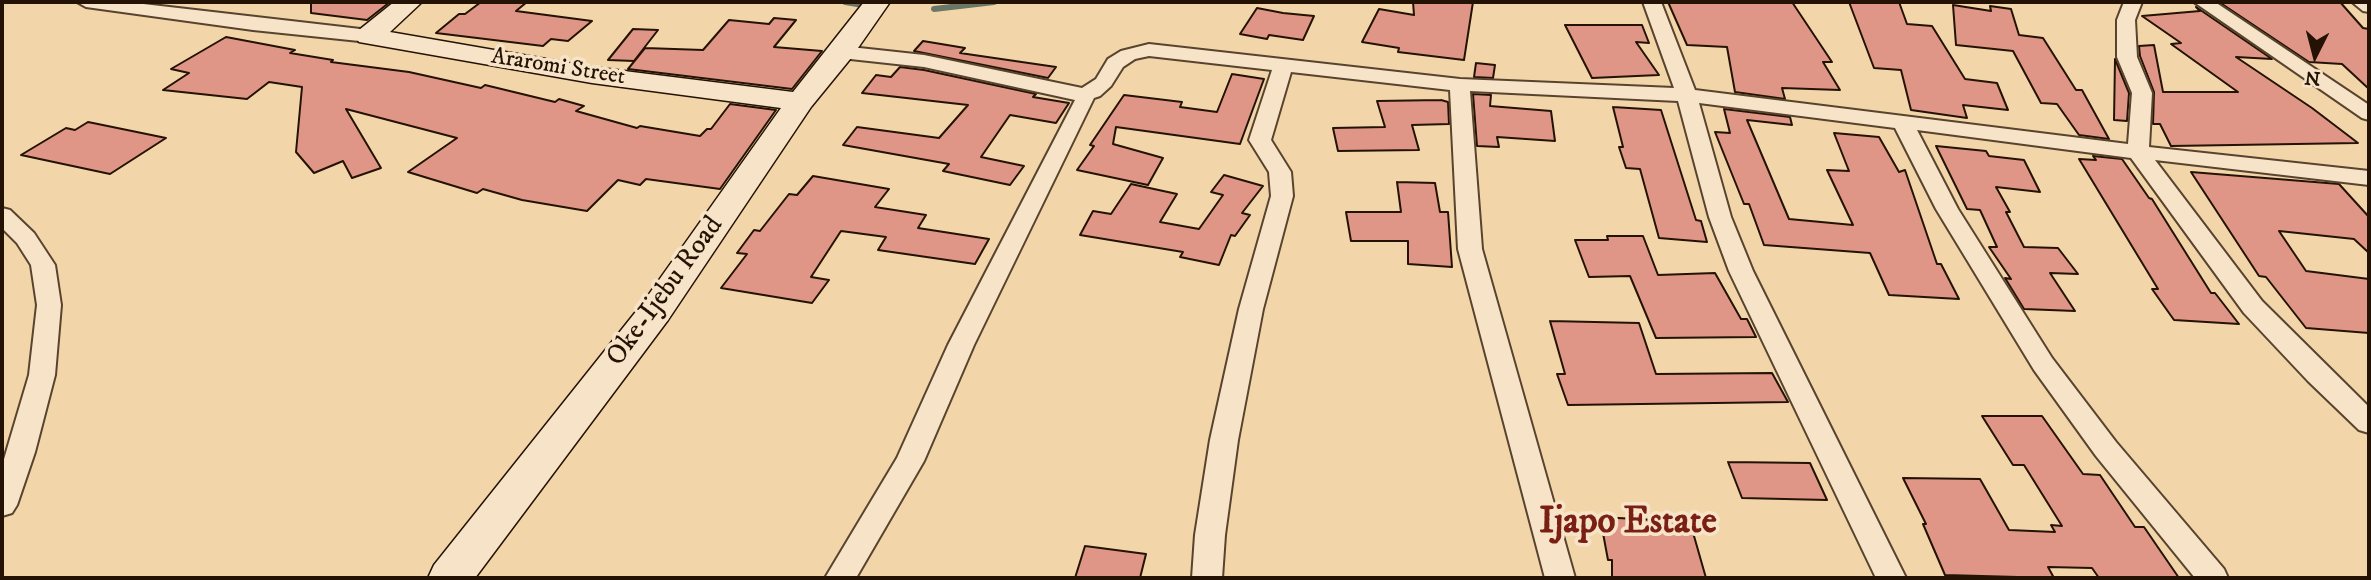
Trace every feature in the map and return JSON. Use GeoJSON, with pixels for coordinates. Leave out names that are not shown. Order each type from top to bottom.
{"type":"FeatureCollection","features":[{"type":"Feature","properties":{"kind":"main road"},"geometry":{"type":"LineString","coordinates":[[369,36],[409,2]]}},
{"type":"Feature","properties":{"kind":"main road","name":"Oke-Ijebu Road"},"geometry":{"type":"LineString","coordinates":[[450,578],[655,312],[800,102],[877,2]]}},
{"type":"Feature","properties":{"kind":"main road","name":"Araromi Street"},"geometry":{"type":"LineString","coordinates":[[369,36],[592,75],[800,102]]}},
{"type":"Feature","properties":{"kind":"street"},"geometry":{"type":"LineString","coordinates":[[86,2],[369,36]]}},
{"type":"Feature","properties":{"kind":"street"},"geometry":{"type":"LineString","coordinates":[[1652,2],[1687,95],[1720,218],[1741,271],[1891,578]]}},
{"type":"Feature","properties":{"kind":"street"},"geometry":{"type":"LineString","coordinates":[[2133,2],[2126,20],[2127,57],[2142,93],[2138,152],[2253,307],[2316,374],[2369,423]]}},
{"type":"Feature","properties":{"kind":"street"},"geometry":{"type":"LineString","coordinates":[[2203,2],[2369,114]]}},
{"type":"Feature","properties":{"kind":"street"},"geometry":{"type":"LineString","coordinates":[[2361,2],[2369,7]]}},
{"type":"Feature","properties":{"kind":"street"},"geometry":{"type":"LineString","coordinates":[[841,52],[912,58],[1082,94],[1093,92],[1104,82],[1115,63],[1139,51],[1149,50],[1460,85],[1687,95],[2369,178]]}},
{"type":"Feature","properties":{"kind":"street"},"geometry":{"type":"LineString","coordinates":[[1208,578],[1209,535],[1224,440],[1251,309],[1282,196],[1279,172],[1260,140],[1284,64]]}},
{"type":"Feature","properties":{"kind":"street"},"geometry":{"type":"LineString","coordinates":[[1460,85],[1470,249],[1560,578]]}},
{"type":"Feature","properties":{"kind":"street"},"geometry":{"type":"LineString","coordinates":[[840,578],[910,461],[961,345],[1085,100],[1082,94]]}},
{"type":"Feature","properties":{"kind":"street"},"geometry":{"type":"LineString","coordinates":[[1902,121],[1947,209],[2043,364],[2106,449],[2213,578]]}},
{"type":"Feature","properties":{"kind":"street"},"geometry":{"type":"LineString","coordinates":[[2,215],[26,238],[43,265],[49,305],[42,375],[21,452],[2,505]]}},
{"type":"Feature","properties":{"kind":"building"},"geometry":{"type":"Polygon","coordinates":[[[311,2],[390,2],[367,20],[311,13],[311,2]]]}},
{"type":"Feature","properties":{"kind":"building"},"geometry":{"type":"Polygon","coordinates":[[[481,2],[527,2],[516,11],[592,21],[568,41],[551,39],[543,46],[436,33],[459,14],[465,14],[481,2]]]}},
{"type":"Feature","properties":{"kind":"building"},"geometry":{"type":"Polygon","coordinates":[[[1413,2],[1473,2],[1464,60],[1398,52],[1399,48],[1362,42],[1379,9],[1414,15],[1413,2]]]}},
{"type":"Feature","properties":{"kind":"building"},"geometry":{"type":"Polygon","coordinates":[[[1668,2],[1792,2],[1832,62],[1823,62],[1840,90],[1782,88],[1785,99],[1735,92],[1727,47],[1687,45],[1668,2]]]}},
{"type":"Feature","properties":{"kind":"building"},"geometry":{"type":"Polygon","coordinates":[[[1849,2],[1899,2],[1907,24],[1932,26],[1965,79],[1997,83],[2008,110],[1963,105],[1967,118],[1911,110],[1901,70],[1874,68],[1849,2]]]}},
{"type":"Feature","properties":{"kind":"building"},"geometry":{"type":"Polygon","coordinates":[[[2219,2],[2340,2],[2363,28],[2369,29],[2369,89],[2342,64],[2309,62],[2219,2]]]}},
{"type":"Feature","properties":{"kind":"building"},"geometry":{"type":"Polygon","coordinates":[[[1953,5],[1991,11],[1990,6],[2011,9],[2019,35],[2043,38],[2076,90],[2082,90],[2109,139],[2079,135],[2057,104],[2041,103],[2013,51],[1956,45],[1953,5]]]}},
{"type":"Feature","properties":{"kind":"building"},"geometry":{"type":"Polygon","coordinates":[[[2196,7],[2272,59],[2236,57],[2312,108],[2358,143],[2171,146],[2160,124],[2153,124],[2154,92],[2140,56],[2139,46],[2154,45],[2163,92],[2238,92],[2171,44],[2181,43],[2142,16],[2200,11],[2196,7]]]}},
{"type":"Feature","properties":{"kind":"building"},"geometry":{"type":"Polygon","coordinates":[[[1257,8],[1314,16],[1303,40],[1269,35],[1267,39],[1240,34],[1257,8]]]}},
{"type":"Feature","properties":{"kind":"building"},"geometry":{"type":"Polygon","coordinates":[[[774,18],[796,20],[774,47],[822,51],[792,89],[628,69],[645,48],[703,50],[729,20],[769,24],[774,18]]]}},
{"type":"Feature","properties":{"kind":"building"},"geometry":{"type":"Polygon","coordinates":[[[1565,25],[1642,25],[1649,43],[1636,42],[1659,75],[1592,78],[1565,25]]]}},
{"type":"Feature","properties":{"kind":"building"},"geometry":{"type":"Polygon","coordinates":[[[633,29],[658,30],[634,61],[608,60],[633,29]]]}},
{"type":"Feature","properties":{"kind":"building"},"geometry":{"type":"Polygon","coordinates":[[[226,37],[295,50],[290,53],[333,60],[331,62],[409,72],[481,88],[485,85],[555,102],[559,99],[584,106],[576,111],[637,128],[640,126],[700,136],[707,129],[711,129],[730,104],[776,110],[720,189],[646,179],[640,185],[618,180],[587,211],[522,200],[483,189],[477,193],[408,172],[457,138],[346,109],[381,168],[352,178],[343,161],[314,173],[296,152],[302,87],[269,82],[247,99],[163,90],[189,73],[171,69],[226,37]]]}},
{"type":"Feature","properties":{"kind":"building"},"geometry":{"type":"Polygon","coordinates":[[[923,41],[965,48],[960,53],[1056,67],[1048,78],[914,51],[923,41]]]}},
{"type":"Feature","properties":{"kind":"building"},"geometry":{"type":"Polygon","coordinates":[[[2115,59],[2129,93],[2127,121],[2114,120],[2115,59]]]}},
{"type":"Feature","properties":{"kind":"building"},"geometry":{"type":"Polygon","coordinates":[[[1476,63],[1495,65],[1493,78],[1474,77],[1476,63]]]}},
{"type":"Feature","properties":{"kind":"building"},"geometry":{"type":"Polygon","coordinates":[[[900,67],[1069,103],[1056,123],[1010,115],[981,157],[1024,166],[1010,185],[943,171],[949,164],[843,145],[857,127],[939,138],[968,105],[862,93],[876,75],[891,77],[900,67]]]}},
{"type":"Feature","properties":{"kind":"building"},"geometry":{"type":"Polygon","coordinates":[[[1232,74],[1264,79],[1240,144],[1116,127],[1113,144],[1163,158],[1148,185],[1077,170],[1094,146],[1090,145],[1124,95],[1182,102],[1180,107],[1217,112],[1232,74]]]}},
{"type":"Feature","properties":{"kind":"building"},"geometry":{"type":"Polygon","coordinates":[[[1473,94],[1491,95],[1490,106],[1551,111],[1555,141],[1497,137],[1499,147],[1477,146],[1473,94]]]}},
{"type":"Feature","properties":{"kind":"building"},"geometry":{"type":"Polygon","coordinates":[[[1377,101],[1448,102],[1449,124],[1412,125],[1419,150],[1338,151],[1333,128],[1385,127],[1377,101]]]}},
{"type":"Feature","properties":{"kind":"building"},"geometry":{"type":"Polygon","coordinates":[[[1613,107],[1661,110],[1696,220],[1701,221],[1707,242],[1659,238],[1640,169],[1626,168],[1619,147],[1623,147],[1613,107]]]}},
{"type":"Feature","properties":{"kind":"building"},"geometry":{"type":"Polygon","coordinates":[[[1724,109],[1790,117],[1792,125],[1747,120],[1789,219],[1853,225],[1827,170],[1849,171],[1834,133],[1879,137],[1899,172],[1905,170],[1937,264],[1941,264],[1959,299],[1889,295],[1870,253],[1764,245],[1749,204],[1744,204],[1715,132],[1730,133],[1724,109]]]}},
{"type":"Feature","properties":{"kind":"building"},"geometry":{"type":"Polygon","coordinates":[[[88,122],[166,138],[110,174],[21,155],[66,128],[75,130],[88,122]]]}},
{"type":"Feature","properties":{"kind":"building"},"geometry":{"type":"Polygon","coordinates":[[[1936,146],[1986,151],[1989,156],[2024,160],[2040,192],[1996,187],[2010,212],[2006,212],[2024,247],[2058,248],[2078,274],[2050,273],[2075,311],[2024,309],[2005,278],[2011,279],[1989,247],[1997,247],[1980,210],[1967,209],[1936,146]]]}},
{"type":"Feature","properties":{"kind":"building"},"geometry":{"type":"Polygon","coordinates":[[[2093,156],[2122,159],[2152,199],[2211,293],[2215,293],[2239,324],[2174,320],[2152,289],[2158,289],[2079,159],[2096,160],[2093,156]]]}},
{"type":"Feature","properties":{"kind":"building"},"geometry":{"type":"Polygon","coordinates":[[[2191,172],[2339,184],[2369,217],[2369,253],[2354,239],[2279,231],[2306,271],[2369,279],[2369,333],[2306,328],[2266,277],[2259,276],[2191,172]]]}},
{"type":"Feature","properties":{"kind":"building"},"geometry":{"type":"Polygon","coordinates":[[[1224,175],[1263,186],[1242,213],[1250,215],[1235,236],[1231,235],[1219,265],[1180,257],[1183,252],[1080,235],[1093,211],[1111,214],[1131,184],[1177,194],[1160,222],[1199,229],[1223,195],[1211,192],[1224,175]]]}},
{"type":"Feature","properties":{"kind":"building"},"geometry":{"type":"Polygon","coordinates":[[[813,176],[889,189],[875,207],[926,215],[918,228],[989,239],[975,264],[878,250],[886,237],[841,231],[811,277],[829,280],[812,303],[721,288],[747,254],[737,253],[754,230],[760,231],[789,194],[797,195],[813,176]]]}},
{"type":"Feature","properties":{"kind":"building"},"geometry":{"type":"Polygon","coordinates":[[[1397,182],[1435,183],[1440,212],[1448,212],[1452,267],[1408,264],[1408,241],[1351,241],[1346,212],[1401,212],[1397,182]]]}},
{"type":"Feature","properties":{"kind":"building"},"geometry":{"type":"Polygon","coordinates":[[[1607,236],[1643,236],[1658,275],[1715,273],[1741,319],[1747,319],[1756,337],[1656,338],[1630,276],[1589,277],[1575,240],[1608,240],[1607,236]]]}},
{"type":"Feature","properties":{"kind":"building"},"geometry":{"type":"Polygon","coordinates":[[[1550,321],[1639,323],[1656,374],[1772,373],[1788,402],[1568,405],[1557,374],[1565,374],[1550,321]]]}},
{"type":"Feature","properties":{"kind":"building"},"geometry":{"type":"Polygon","coordinates":[[[1982,416],[2042,416],[2083,474],[2100,475],[2135,527],[2144,527],[2179,578],[2099,578],[2092,568],[2048,567],[2054,578],[1945,575],[1923,524],[1926,524],[1903,478],[1980,479],[2009,530],[2055,532],[2051,525],[2062,526],[2024,465],[2013,465],[1982,416]]]}},
{"type":"Feature","properties":{"kind":"building"},"geometry":{"type":"Polygon","coordinates":[[[1728,462],[1810,463],[1827,500],[1742,498],[1728,462]]]}},
{"type":"Feature","properties":{"kind":"building"},"geometry":{"type":"Polygon","coordinates":[[[1600,517],[1690,522],[1706,578],[1612,578],[1612,560],[1608,560],[1600,517]]]}},
{"type":"Feature","properties":{"kind":"building"},"geometry":{"type":"Polygon","coordinates":[[[1085,546],[1146,554],[1140,578],[1075,578],[1085,546]]]}},
{"type":"Feature","properties":{"kind":"waterway"},"geometry":{"type":"LineString","coordinates":[[845,2],[869,6]]}},
{"type":"Feature","properties":{"kind":"waterway"},"geometry":{"type":"LineString","coordinates":[[934,9],[994,2]]}},
{"type":"Feature","properties":{"kind":"district","name":"Ijapo Estate"},"geometry":{"type":"Point","coordinates":[1628,524]}}]}
